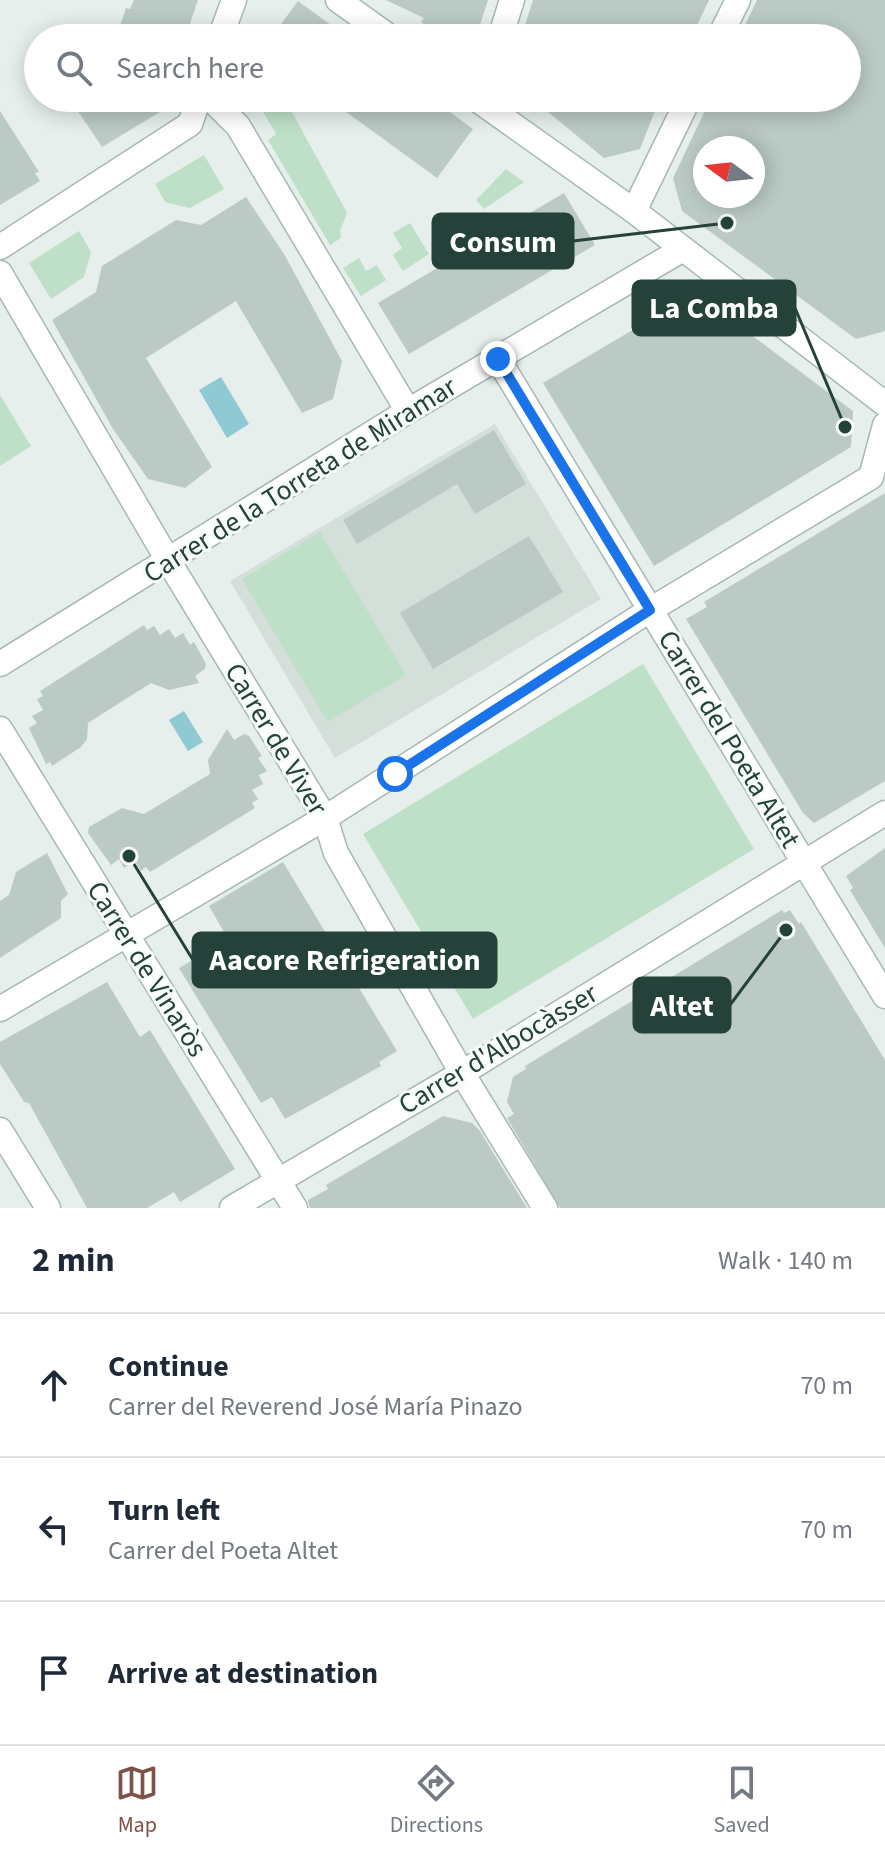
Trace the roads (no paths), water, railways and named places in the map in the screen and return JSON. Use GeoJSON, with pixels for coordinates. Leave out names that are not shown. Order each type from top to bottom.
{"type":"FeatureCollection","features":[{"type":"Feature","properties":{"kind":"street"},"geometry":{"type":"LineString","coordinates":[[225,24],[234,0]]}},
{"type":"Feature","properties":{"kind":"street"},"geometry":{"type":"LineString","coordinates":[[338,0],[371,24]]}},
{"type":"Feature","properties":{"kind":"street"},"geometry":{"type":"LineString","coordinates":[[504,24],[512,0]]}},
{"type":"Feature","properties":{"kind":"street"},"geometry":{"type":"LineString","coordinates":[[726,24],[738,0]]}},
{"type":"Feature","properties":{"kind":"street"},"geometry":{"type":"LineString","coordinates":[[0,247],[190,124],[194,112]]}},
{"type":"Feature","properties":{"kind":"street"},"geometry":{"type":"LineString","coordinates":[[224,112],[238,126],[408,411]]}},
{"type":"Feature","properties":{"kind":"street"},"geometry":{"type":"LineString","coordinates":[[497,112],[634,211],[885,404]]}},
{"type":"Feature","properties":{"kind":"street"},"geometry":{"type":"LineString","coordinates":[[634,211],[682,112]]}},
{"type":"Feature","properties":{"kind":"street","name":"Carrer de la Torreta de Miramar"},"geometry":{"type":"LineString","coordinates":[[0,664],[408,411],[683,249]]}},
{"type":"Feature","properties":{"kind":"street","name":"Carrer de Viver"},"geometry":{"type":"LineString","coordinates":[[0,273],[169,562],[325,818],[336,853],[462,1073],[545,1208]]}},
{"type":"Feature","properties":{"kind":"street","name":"Carrer del Poeta Altet"},"geometry":{"type":"LineString","coordinates":[[498,359],[885,996]]}},
{"type":"Feature","properties":{"kind":"street"},"geometry":{"type":"LineString","coordinates":[[0,1009],[325,818],[650,610],[871,477],[885,425]]}},
{"type":"Feature","properties":{"kind":"street","name":"Carrer de Vinaròs"},"geometry":{"type":"LineString","coordinates":[[0,729],[295,1208]]}},
{"type":"Feature","properties":{"kind":"street","name":"Carrer d'Albocàsser"},"geometry":{"type":"LineString","coordinates":[[232,1208],[462,1073],[885,813]]}},
{"type":"Feature","properties":{"kind":"street"},"geometry":{"type":"LineString","coordinates":[[0,1130],[48,1208]]}},
{"type":"Feature","properties":{"kind":"water"},"geometry":{"type":"Polygon","coordinates":[[[221,377],[249,424],[227,438],[199,390],[221,377]]]}},
{"type":"Feature","properties":{"kind":"water"},"geometry":{"type":"Polygon","coordinates":[[[184,711],[203,742],[188,751],[169,720],[184,711]]]}},
{"type":"Feature","properties":{"kind":"place","name":"Consum"},"geometry":{"type":"Point","coordinates":[727,223]}},
{"type":"Feature","properties":{"kind":"place","name":"La Comba"},"geometry":{"type":"Point","coordinates":[845,427]}},
{"type":"Feature","properties":{"kind":"place","name":"Aacore Refrigeration"},"geometry":{"type":"Point","coordinates":[129,856]}},
{"type":"Feature","properties":{"kind":"place","name":"Altet"},"geometry":{"type":"Point","coordinates":[786,930]}}]}
